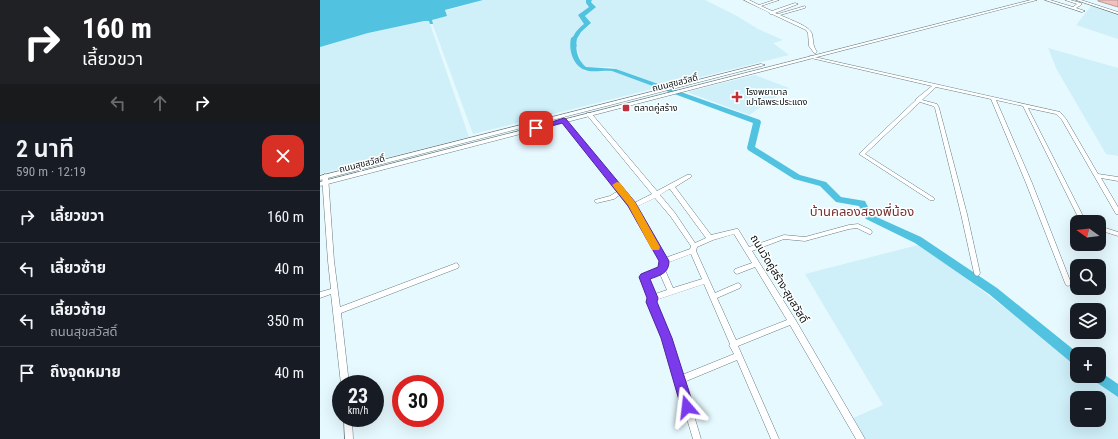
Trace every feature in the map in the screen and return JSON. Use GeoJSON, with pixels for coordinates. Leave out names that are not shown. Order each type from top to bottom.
{"type":"FeatureCollection","features":[{"type":"Feature","properties":{"kind":"main road","name":"ถนนสุขสวัสดิ์"},"geometry":{"type":"LineString","coordinates":[[323,180],[564,121],[815,52],[1019,0]]}},
{"type":"Feature","properties":{"kind":"main road","name":"ถนนสุขสวัสดิ์"},"geometry":{"type":"LineString","coordinates":[[323,180],[666,90],[684,90],[1035,0]]}},
{"type":"Feature","properties":{"kind":"street"},"geometry":{"type":"LineString","coordinates":[[746,0],[809,31],[811,35],[811,46],[815,52]]}},
{"type":"Feature","properties":{"kind":"street"},"geometry":{"type":"LineString","coordinates":[[758,6],[777,0]]}},
{"type":"Feature","properties":{"kind":"street"},"geometry":{"type":"LineString","coordinates":[[1047,0],[1083,11]]}},
{"type":"Feature","properties":{"kind":"street"},"geometry":{"type":"LineString","coordinates":[[1067,0],[1092,5],[1118,13]]}},
{"type":"Feature","properties":{"kind":"street"},"geometry":{"type":"LineString","coordinates":[[1073,8],[1079,2]]}},
{"type":"Feature","properties":{"kind":"street"},"geometry":{"type":"LineString","coordinates":[[771,13],[796,4]]}},
{"type":"Feature","properties":{"kind":"street"},"geometry":{"type":"LineString","coordinates":[[777,16],[804,7]]}},
{"type":"Feature","properties":{"kind":"street"},"geometry":{"type":"LineString","coordinates":[[810,58],[1060,114],[1118,212]]}},
{"type":"Feature","properties":{"kind":"street"},"geometry":{"type":"LineString","coordinates":[[932,199],[862,154],[934,86]]}},
{"type":"Feature","properties":{"kind":"street"},"geometry":{"type":"LineString","coordinates":[[993,99],[1068,283]]}},
{"type":"Feature","properties":{"kind":"street"},"geometry":{"type":"LineString","coordinates":[[918,100],[935,105],[937,108],[964,214],[977,273]]}},
{"type":"Feature","properties":{"kind":"street"},"geometry":{"type":"LineString","coordinates":[[1025,106],[1080,215]]}},
{"type":"Feature","properties":{"kind":"street"},"geometry":{"type":"LineString","coordinates":[[589,114],[657,194],[673,215],[693,249],[733,345],[775,439]]}},
{"type":"Feature","properties":{"kind":"street"},"geometry":{"type":"LineString","coordinates":[[564,121],[632,206],[664,261],[662,270],[671,291]]}},
{"type":"Feature","properties":{"kind":"street"},"geometry":{"type":"LineString","coordinates":[[612,141],[619,138]]}},
{"type":"Feature","properties":{"kind":"street"},"geometry":{"type":"LineString","coordinates":[[1096,175],[1118,179]]}},
{"type":"Feature","properties":{"kind":"street"},"geometry":{"type":"LineString","coordinates":[[632,206],[690,176]]}},
{"type":"Feature","properties":{"kind":"street"},"geometry":{"type":"LineString","coordinates":[[323,180],[344,375]]}},
{"type":"Feature","properties":{"kind":"street"},"geometry":{"type":"LineString","coordinates":[[664,261],[693,249],[710,239],[672,187],[670,187]]}},
{"type":"Feature","properties":{"kind":"street"},"geometry":{"type":"LineString","coordinates":[[597,201],[612,198],[621,191]]}},
{"type":"Feature","properties":{"kind":"street"},"geometry":{"type":"LineString","coordinates":[[748,250],[784,238],[805,239],[849,227],[858,226],[869,232]]}},
{"type":"Feature","properties":{"kind":"street","name":"ถนนวัดคู่สร้าง-สุขสวัสดิ์"},"geometry":{"type":"LineString","coordinates":[[710,238],[734,230],[736,231],[792,321],[858,438]]}},
{"type":"Feature","properties":{"kind":"street"},"geometry":{"type":"LineString","coordinates":[[1106,230],[1118,234]]}},
{"type":"Feature","properties":{"kind":"street"},"geometry":{"type":"LineString","coordinates":[[737,271],[757,264]]}},
{"type":"Feature","properties":{"kind":"street"},"geometry":{"type":"LineString","coordinates":[[338,311],[456,266]]}},
{"type":"Feature","properties":{"kind":"street"},"geometry":{"type":"LineString","coordinates":[[662,270],[644,277],[653,298],[652,302],[667,338],[698,439]]}},
{"type":"Feature","properties":{"kind":"street"},"geometry":{"type":"LineString","coordinates":[[653,298],[706,280]]}},
{"type":"Feature","properties":{"kind":"street"},"geometry":{"type":"LineString","coordinates":[[713,297],[738,286]]}},
{"type":"Feature","properties":{"kind":"street"},"geometry":{"type":"LineString","coordinates":[[320,296],[335,290]]}},
{"type":"Feature","properties":{"kind":"street"},"geometry":{"type":"LineString","coordinates":[[733,345],[792,321]]}},
{"type":"Feature","properties":{"kind":"street"},"geometry":{"type":"LineString","coordinates":[[679,380],[738,356]]}},
{"type":"Feature","properties":{"kind":"street"},"geometry":{"type":"LineString","coordinates":[[349,427],[350,439]]}},
{"type":"Feature","properties":{"kind":"shaded area"},"geometry":{"type":"Polygon","coordinates":[[[483,0],[586,0],[589,7],[579,15],[584,24],[577,30],[571,42],[574,60],[585,71],[611,68],[660,87],[473,134],[431,20],[447,16],[445,11],[483,0]]]}},
{"type":"Feature","properties":{"kind":"shaded area"},"geometry":{"type":"Polygon","coordinates":[[[705,0],[737,16],[758,29],[783,40],[773,43],[789,55],[665,86],[611,67],[589,68],[582,64],[575,42],[581,32],[591,24],[585,17],[595,5],[591,1],[705,0]]]}},
{"type":"Feature","properties":{"kind":"shaded area"},"geometry":{"type":"Polygon","coordinates":[[[1092,5],[1118,13],[1118,39],[1076,25],[1092,5]]]}},
{"type":"Feature","properties":{"kind":"shaded area"},"geometry":{"type":"Polygon","coordinates":[[[429,21],[469,137],[320,174],[320,46],[368,33],[429,21]]]}},
{"type":"Feature","properties":{"kind":"shaded area"},"geometry":{"type":"Polygon","coordinates":[[[1048,48],[1118,68],[1118,156],[1106,154],[1057,70],[1048,48]]]}},
{"type":"Feature","properties":{"kind":"shaded area","name":"โรงพยาบาล เปาโลพระประแดง"},"geometry":{"type":"Polygon","coordinates":[[[755,75],[789,88],[749,115],[687,92],[755,75]]]}},
{"type":"Feature","properties":{"kind":"shaded area"},"geometry":{"type":"Polygon","coordinates":[[[918,245],[937,256],[1070,358],[1070,383],[1106,382],[1118,390],[1118,439],[865,439],[853,418],[883,405],[805,274],[918,245]]]}},
{"type":"Feature","properties":{"kind":"water"},"geometry":{"type":"Polygon","coordinates":[[[320,0],[483,0],[445,10],[447,16],[432,20],[433,24],[430,24],[429,21],[424,21],[368,33],[320,47],[320,0]]]}},
{"type":"Feature","properties":{"kind":"water"},"geometry":{"type":"Polygon","coordinates":[[[586,0],[592,0],[591,2],[596,7],[585,16],[591,23],[581,32],[575,42],[577,46],[572,49],[574,35],[584,24],[578,15],[589,7],[586,0]]]}},
{"type":"Feature","properties":{"kind":"building"},"geometry":{"type":"Polygon","coordinates":[[[1118,0],[1118,7],[1098,1],[1118,0]]]}},
{"type":"Feature","properties":{"kind":"waterway"},"geometry":{"type":"LineString","coordinates":[[574,38],[574,54],[578,62],[584,68],[591,70],[614,70],[757,122],[751,148],[797,177],[823,184],[839,200],[862,203],[869,217],[918,240],[993,291],[1070,354]]}},
{"type":"Feature","properties":{"kind":"waterway"},"geometry":{"type":"LineString","coordinates":[[1106,382],[1118,391]]}},
{"type":"Feature","properties":{"kind":"slow traffic"},"geometry":{"type":"LineString","coordinates":[[617,185],[632,204],[656,247]]}},
{"type":"Feature","properties":{"kind":"place","name":"โรงพยาบาล เปาโลพระประแดง"},"geometry":{"type":"Point","coordinates":[737,97]}},
{"type":"Feature","properties":{"kind":"place","name":"ตลาดคู่สร้าง"},"geometry":{"type":"Point","coordinates":[626,108]}},
{"type":"Feature","properties":{"kind":"district","name":"บ้านคลองสองพี่น้อง"},"geometry":{"type":"Point","coordinates":[862,211]}},
{"type":"Feature","properties":{"kind":"route"},"geometry":{"type":"LineString","coordinates":[[536,128],[564,121],[571,128],[632,204],[664,261],[662,270],[645,275],[644,277],[653,298],[652,302],[667,338],[687,407]]}}]}
